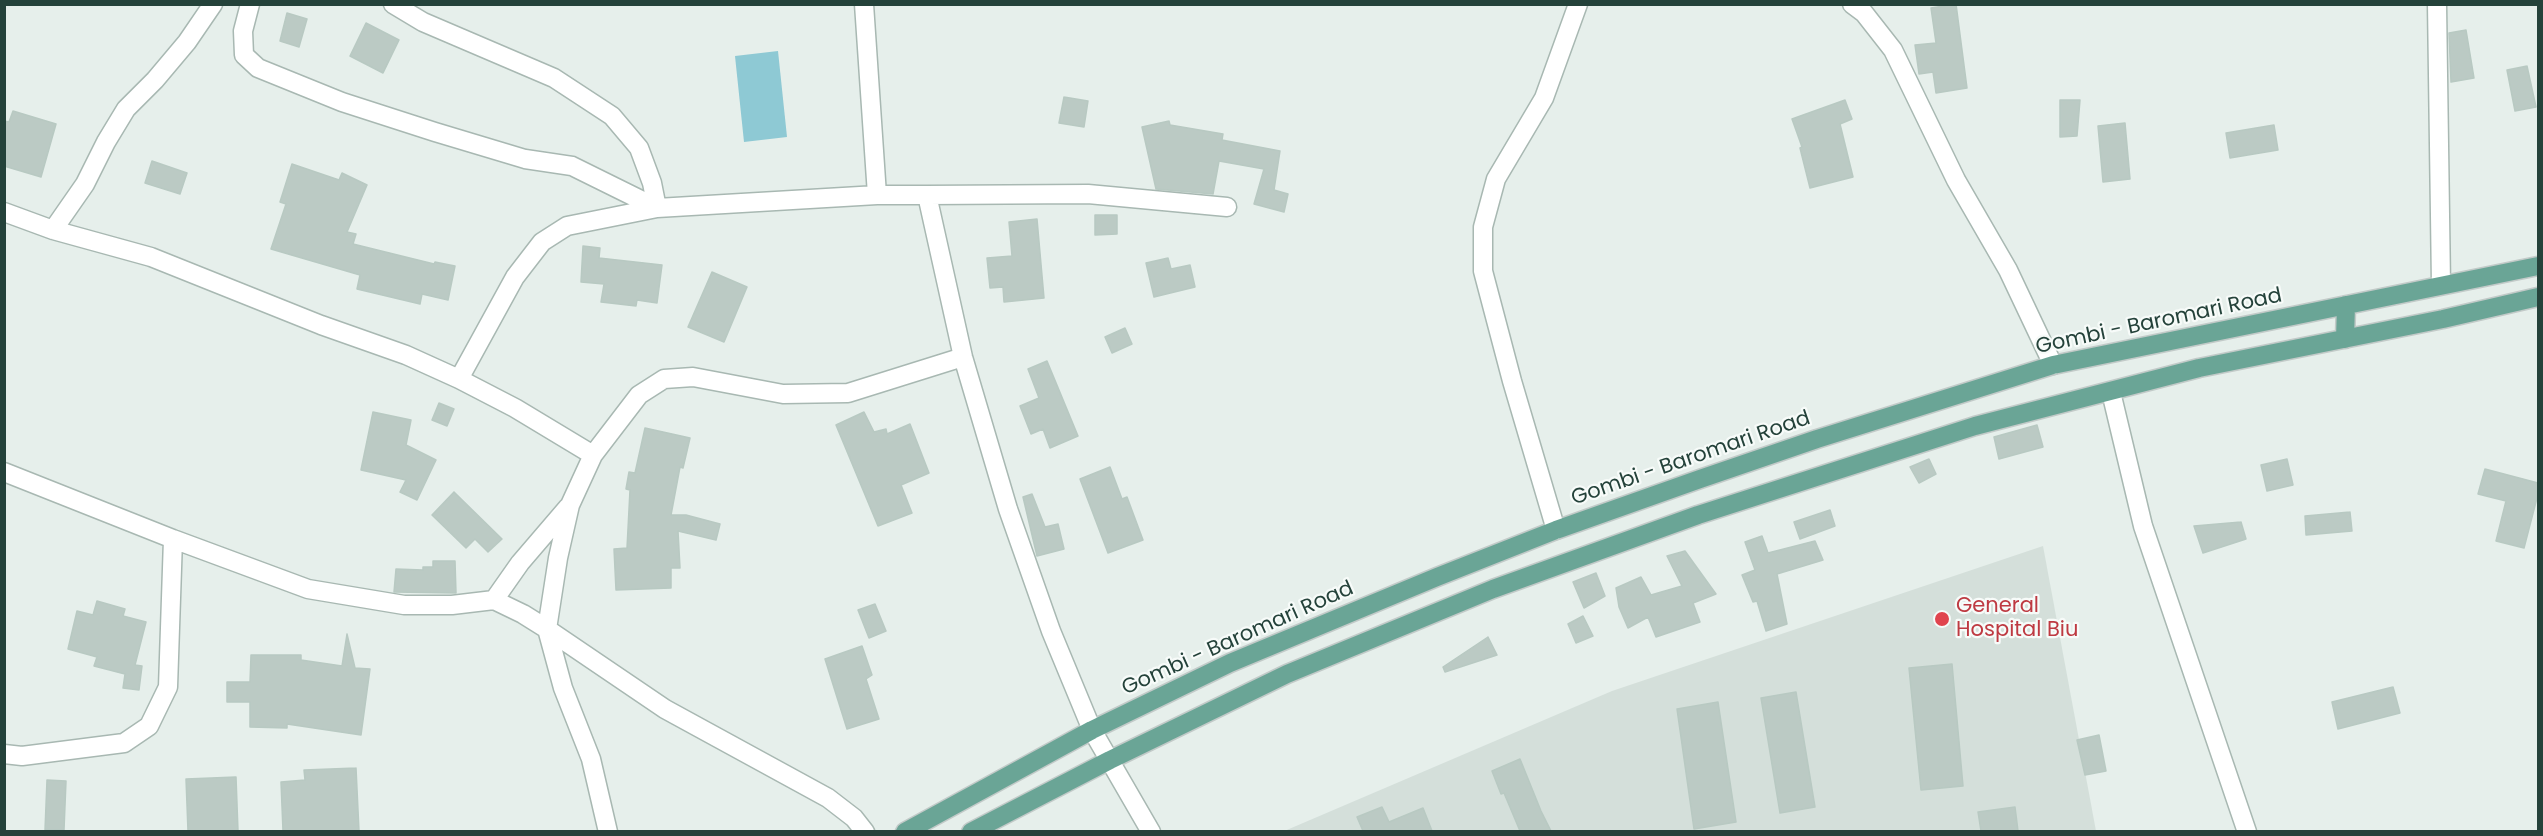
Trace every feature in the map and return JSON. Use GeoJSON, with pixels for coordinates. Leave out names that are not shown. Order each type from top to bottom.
{"type":"FeatureCollection","features":[{"type":"Feature","properties":{"kind":"main road","name":"Gombi - Baromari Road"},"geometry":{"type":"LineString","coordinates":[[905,831],[1092,730],[1230,663],[1557,530],[1817,439],[2053,365],[2538,266]]}},
{"type":"Feature","properties":{"kind":"main road"},"geometry":{"type":"LineString","coordinates":[[971,831],[1287,674],[1550,568],[1698,515],[1975,426],[2199,368],[2538,297]]}},
{"type":"Feature","properties":{"kind":"main road"},"geometry":{"type":"LineString","coordinates":[[2345,339],[2346,305]]}},
{"type":"Feature","properties":{"kind":"street"},"geometry":{"type":"LineString","coordinates":[[53,230],[85,184],[106,142],[126,110],[162,73],[213,4]]}},
{"type":"Feature","properties":{"kind":"street"},"geometry":{"type":"LineString","coordinates":[[250,4],[243,31],[244,55],[258,68],[342,102],[435,132],[525,159],[572,166],[657,208]]}},
{"type":"Feature","properties":{"kind":"street"},"geometry":{"type":"LineString","coordinates":[[393,4],[423,22],[554,78],[612,116],[639,148],[652,183],[657,208]]}},
{"type":"Feature","properties":{"kind":"street"},"geometry":{"type":"LineString","coordinates":[[864,4],[877,195]]}},
{"type":"Feature","properties":{"kind":"street"},"geometry":{"type":"LineString","coordinates":[[1557,530],[1512,381],[1483,271],[1483,227],[1496,179],[1544,98],[1578,4]]}},
{"type":"Feature","properties":{"kind":"street"},"geometry":{"type":"LineString","coordinates":[[1852,4],[1864,13],[1893,51],[1956,180],[2008,270],[2053,365]]}},
{"type":"Feature","properties":{"kind":"street"},"geometry":{"type":"LineString","coordinates":[[2438,4],[2441,285]]}},
{"type":"Feature","properties":{"kind":"street"},"geometry":{"type":"LineString","coordinates":[[459,379],[515,277],[542,242],[567,226],[657,208],[877,195],[1088,194],[1227,207]]}},
{"type":"Feature","properties":{"kind":"street"},"geometry":{"type":"LineString","coordinates":[[927,195],[963,357],[1008,509],[1051,631],[1092,730],[1151,831]]}},
{"type":"Feature","properties":{"kind":"street"},"geometry":{"type":"LineString","coordinates":[[4,212],[53,230],[151,257],[321,325],[406,355],[459,379],[514,408],[593,455]]}},
{"type":"Feature","properties":{"kind":"street"},"geometry":{"type":"LineString","coordinates":[[608,831],[591,759],[563,688],[547,629],[558,558],[570,506],[593,455],[639,395],[664,379],[693,377],[783,394],[848,393],[963,357]]}},
{"type":"Feature","properties":{"kind":"street"},"geometry":{"type":"LineString","coordinates":[[2111,392],[2143,526],[2247,831]]}},
{"type":"Feature","properties":{"kind":"street"},"geometry":{"type":"LineString","coordinates":[[4,472],[173,539],[309,589],[404,606],[452,605],[494,600],[547,629],[665,709],[828,798],[854,818],[865,831]]}},
{"type":"Feature","properties":{"kind":"street"},"geometry":{"type":"LineString","coordinates":[[494,600],[520,563],[570,506]]}},
{"type":"Feature","properties":{"kind":"street"},"geometry":{"type":"LineString","coordinates":[[4,754],[22,756],[124,743],[149,726],[168,687],[173,539]]}},
{"type":"Feature","properties":{"kind":"shaded area","name":"General Hospital Biu"},"geometry":{"type":"Polygon","coordinates":[[[2043,546],[2096,831],[1282,832],[1612,691],[2043,546]]]}},
{"type":"Feature","properties":{"kind":"water"},"geometry":{"type":"Polygon","coordinates":[[[778,51],[787,137],[744,142],[735,56],[778,51]]]}},
{"type":"Feature","properties":{"kind":"building"},"geometry":{"type":"Polygon","coordinates":[[[1956,4],[1967,88],[1936,93],[1933,72],[1919,74],[1915,45],[1936,43],[1931,8],[1956,4]]]}},
{"type":"Feature","properties":{"kind":"building"},"geometry":{"type":"Polygon","coordinates":[[[287,13],[307,19],[299,47],[280,41],[287,13]]]}},
{"type":"Feature","properties":{"kind":"building"},"geometry":{"type":"Polygon","coordinates":[[[366,23],[399,40],[383,73],[350,56],[366,23]]]}},
{"type":"Feature","properties":{"kind":"building"},"geometry":{"type":"Polygon","coordinates":[[[2466,30],[2474,78],[2451,82],[2449,33],[2466,30]]]}},
{"type":"Feature","properties":{"kind":"building"},"geometry":{"type":"Polygon","coordinates":[[[2527,66],[2536,107],[2515,111],[2507,70],[2527,66]]]}},
{"type":"Feature","properties":{"kind":"building"},"geometry":{"type":"Polygon","coordinates":[[[1064,97],[1088,101],[1084,127],[1059,123],[1064,97]]]}},
{"type":"Feature","properties":{"kind":"building"},"geometry":{"type":"Polygon","coordinates":[[[1845,100],[1852,119],[1840,124],[1853,177],[1810,188],[1800,148],[1802,147],[1792,119],[1845,100]]]}},
{"type":"Feature","properties":{"kind":"building"},"geometry":{"type":"Polygon","coordinates":[[[2060,100],[2080,100],[2077,136],[2060,137],[2060,100]]]}},
{"type":"Feature","properties":{"kind":"building"},"geometry":{"type":"Polygon","coordinates":[[[13,111],[56,124],[41,177],[4,166],[4,121],[9,122],[13,111]]]}},
{"type":"Feature","properties":{"kind":"building"},"geometry":{"type":"Polygon","coordinates":[[[1169,121],[1170,125],[1223,134],[1222,140],[1280,151],[1274,190],[1288,194],[1284,212],[1254,204],[1264,169],[1219,161],[1213,194],[1156,189],[1142,127],[1169,121]]]}},
{"type":"Feature","properties":{"kind":"building"},"geometry":{"type":"Polygon","coordinates":[[[2125,123],[2130,179],[2103,182],[2098,126],[2125,123]]]}},
{"type":"Feature","properties":{"kind":"building"},"geometry":{"type":"Polygon","coordinates":[[[2274,125],[2278,150],[2230,158],[2226,133],[2274,125]]]}},
{"type":"Feature","properties":{"kind":"building"},"geometry":{"type":"Polygon","coordinates":[[[152,161],[187,173],[180,194],[145,183],[152,161]]]}},
{"type":"Feature","properties":{"kind":"building"},"geometry":{"type":"Polygon","coordinates":[[[292,164],[339,180],[342,173],[367,185],[347,232],[356,234],[353,244],[434,264],[435,262],[455,266],[448,300],[422,294],[420,304],[357,289],[360,275],[271,249],[286,204],[280,202],[292,164]]]}},
{"type":"Feature","properties":{"kind":"building"},"geometry":{"type":"Polygon","coordinates":[[[1095,215],[1117,215],[1117,234],[1095,235],[1095,215]]]}},
{"type":"Feature","properties":{"kind":"building"},"geometry":{"type":"Polygon","coordinates":[[[1037,219],[1044,298],[1004,302],[1003,287],[990,288],[987,258],[1012,256],[1009,222],[1037,219]]]}},
{"type":"Feature","properties":{"kind":"building"},"geometry":{"type":"Polygon","coordinates":[[[583,246],[600,248],[599,258],[662,265],[657,303],[637,300],[636,306],[601,302],[604,284],[581,282],[583,246]]]}},
{"type":"Feature","properties":{"kind":"building"},"geometry":{"type":"Polygon","coordinates":[[[1168,258],[1171,269],[1190,265],[1195,287],[1154,297],[1146,263],[1168,258]]]}},
{"type":"Feature","properties":{"kind":"building"},"geometry":{"type":"Polygon","coordinates":[[[712,272],[747,287],[724,342],[688,327],[712,272]]]}},
{"type":"Feature","properties":{"kind":"building"},"geometry":{"type":"Polygon","coordinates":[[[1125,328],[1132,344],[1112,353],[1105,337],[1125,328]]]}},
{"type":"Feature","properties":{"kind":"building"},"geometry":{"type":"Polygon","coordinates":[[[1047,361],[1078,436],[1050,448],[1043,429],[1031,434],[1020,406],[1039,398],[1028,369],[1047,361]]]}},
{"type":"Feature","properties":{"kind":"building"},"geometry":{"type":"Polygon","coordinates":[[[439,403],[454,409],[447,426],[432,420],[439,403]]]}},
{"type":"Feature","properties":{"kind":"building"},"geometry":{"type":"Polygon","coordinates":[[[373,412],[411,420],[406,445],[436,460],[417,500],[400,492],[406,480],[361,470],[373,412]]]}},
{"type":"Feature","properties":{"kind":"building"},"geometry":{"type":"Polygon","coordinates":[[[864,412],[874,432],[886,429],[887,434],[910,424],[929,473],[901,485],[912,513],[878,526],[836,425],[864,412]]]}},
{"type":"Feature","properties":{"kind":"building"},"geometry":{"type":"Polygon","coordinates":[[[2037,425],[2043,447],[1999,459],[1994,437],[2037,425]]]}},
{"type":"Feature","properties":{"kind":"building"},"geometry":{"type":"Polygon","coordinates":[[[645,428],[690,438],[683,468],[680,467],[671,515],[686,515],[720,524],[716,540],[678,531],[680,568],[671,568],[671,588],[616,590],[614,549],[627,548],[630,490],[626,489],[629,472],[635,473],[645,428]]]}},
{"type":"Feature","properties":{"kind":"building"},"geometry":{"type":"Polygon","coordinates":[[[1929,459],[1936,474],[1919,483],[1910,467],[1929,459]]]}},
{"type":"Feature","properties":{"kind":"building"},"geometry":{"type":"Polygon","coordinates":[[[2287,459],[2293,485],[2267,491],[2261,465],[2287,459]]]}},
{"type":"Feature","properties":{"kind":"building"},"geometry":{"type":"Polygon","coordinates":[[[1110,467],[1122,499],[1127,497],[1143,540],[1108,553],[1080,479],[1110,467]]]}},
{"type":"Feature","properties":{"kind":"building"},"geometry":{"type":"Polygon","coordinates":[[[2485,469],[2538,483],[2538,494],[2524,548],[2496,541],[2506,501],[2478,494],[2485,469]]]}},
{"type":"Feature","properties":{"kind":"building"},"geometry":{"type":"Polygon","coordinates":[[[454,492],[502,539],[488,552],[475,539],[466,548],[432,515],[454,492]]]}},
{"type":"Feature","properties":{"kind":"building"},"geometry":{"type":"Polygon","coordinates":[[[1032,494],[1045,527],[1058,524],[1064,549],[1037,556],[1023,497],[1032,494]]]}},
{"type":"Feature","properties":{"kind":"building"},"geometry":{"type":"Polygon","coordinates":[[[1830,510],[1835,526],[1800,539],[1794,522],[1830,510]]]}},
{"type":"Feature","properties":{"kind":"building"},"geometry":{"type":"Polygon","coordinates":[[[2350,512],[2352,531],[2306,535],[2305,516],[2350,512]]]}},
{"type":"Feature","properties":{"kind":"building"},"geometry":{"type":"Polygon","coordinates":[[[2241,522],[2246,539],[2203,553],[2194,526],[2241,522]]]}},
{"type":"Feature","properties":{"kind":"building"},"geometry":{"type":"Polygon","coordinates":[[[1762,536],[1768,553],[1815,541],[1823,560],[1777,574],[1787,624],[1766,631],[1757,601],[1753,602],[1742,575],[1755,570],[1745,542],[1762,536]]]}},
{"type":"Feature","properties":{"kind":"building"},"geometry":{"type":"Polygon","coordinates":[[[1685,551],[1716,594],[1693,603],[1700,622],[1656,637],[1648,617],[1628,628],[1619,607],[1616,588],[1641,577],[1651,595],[1682,586],[1667,556],[1685,551]]]}},
{"type":"Feature","properties":{"kind":"building"},"geometry":{"type":"Polygon","coordinates":[[[433,561],[455,561],[456,593],[394,592],[396,569],[423,570],[423,567],[433,567],[433,561]]]}},
{"type":"Feature","properties":{"kind":"building"},"geometry":{"type":"Polygon","coordinates":[[[1596,573],[1605,596],[1584,608],[1573,582],[1596,573]]]}},
{"type":"Feature","properties":{"kind":"building"},"geometry":{"type":"Polygon","coordinates":[[[97,601],[125,609],[123,616],[146,622],[135,665],[142,666],[139,690],[123,688],[125,674],[94,666],[97,657],[68,649],[77,611],[93,615],[97,601]]]}},
{"type":"Feature","properties":{"kind":"building"},"geometry":{"type":"Polygon","coordinates":[[[875,604],[886,631],[869,638],[858,610],[875,604]]]}},
{"type":"Feature","properties":{"kind":"building"},"geometry":{"type":"Polygon","coordinates":[[[1583,616],[1593,636],[1576,643],[1568,624],[1583,616]]]}},
{"type":"Feature","properties":{"kind":"building"},"geometry":{"type":"Polygon","coordinates":[[[347,634],[355,668],[370,669],[361,735],[287,724],[287,728],[250,727],[250,702],[227,702],[227,682],[250,682],[251,655],[301,655],[301,660],[342,666],[347,634]]]}},
{"type":"Feature","properties":{"kind":"building"},"geometry":{"type":"Polygon","coordinates":[[[1488,637],[1497,655],[1445,672],[1443,667],[1488,637]]]}},
{"type":"Feature","properties":{"kind":"building"},"geometry":{"type":"Polygon","coordinates":[[[862,646],[872,675],[866,679],[879,719],[847,729],[825,659],[862,646]]]}},
{"type":"Feature","properties":{"kind":"building"},"geometry":{"type":"Polygon","coordinates":[[[1952,664],[1963,786],[1921,790],[1909,668],[1952,664]]]}},
{"type":"Feature","properties":{"kind":"building"},"geometry":{"type":"Polygon","coordinates":[[[2393,687],[2400,713],[2338,729],[2332,702],[2393,687]]]}},
{"type":"Feature","properties":{"kind":"building"},"geometry":{"type":"Polygon","coordinates":[[[1796,692],[1815,807],[1780,813],[1761,698],[1796,692]]]}},
{"type":"Feature","properties":{"kind":"building"},"geometry":{"type":"Polygon","coordinates":[[[1718,702],[1736,822],[1694,829],[1677,709],[1718,702]]]}},
{"type":"Feature","properties":{"kind":"building"},"geometry":{"type":"Polygon","coordinates":[[[2099,735],[2106,771],[2085,775],[2077,740],[2099,735]]]}},
{"type":"Feature","properties":{"kind":"building"},"geometry":{"type":"Polygon","coordinates":[[[1520,759],[1551,831],[1520,831],[1504,793],[1501,794],[1492,771],[1520,759]]]}},
{"type":"Feature","properties":{"kind":"building"},"geometry":{"type":"Polygon","coordinates":[[[356,768],[359,831],[283,831],[281,782],[305,780],[304,770],[356,768]]]}},
{"type":"Feature","properties":{"kind":"building"},"geometry":{"type":"Polygon","coordinates":[[[236,777],[238,831],[188,831],[186,779],[236,777]]]}},
{"type":"Feature","properties":{"kind":"building"},"geometry":{"type":"Polygon","coordinates":[[[47,780],[66,781],[64,830],[45,830],[47,780]]]}},
{"type":"Feature","properties":{"kind":"building"},"geometry":{"type":"Polygon","coordinates":[[[1382,807],[1389,822],[1423,808],[1432,831],[1363,831],[1357,817],[1382,807]]]}},
{"type":"Feature","properties":{"kind":"building"},"geometry":{"type":"Polygon","coordinates":[[[2015,807],[2018,831],[1981,831],[1978,812],[2015,807]]]}},
{"type":"Feature","properties":{"kind":"place","name":"General Hospital Biu"},"geometry":{"type":"Point","coordinates":[1942,619]}}]}
